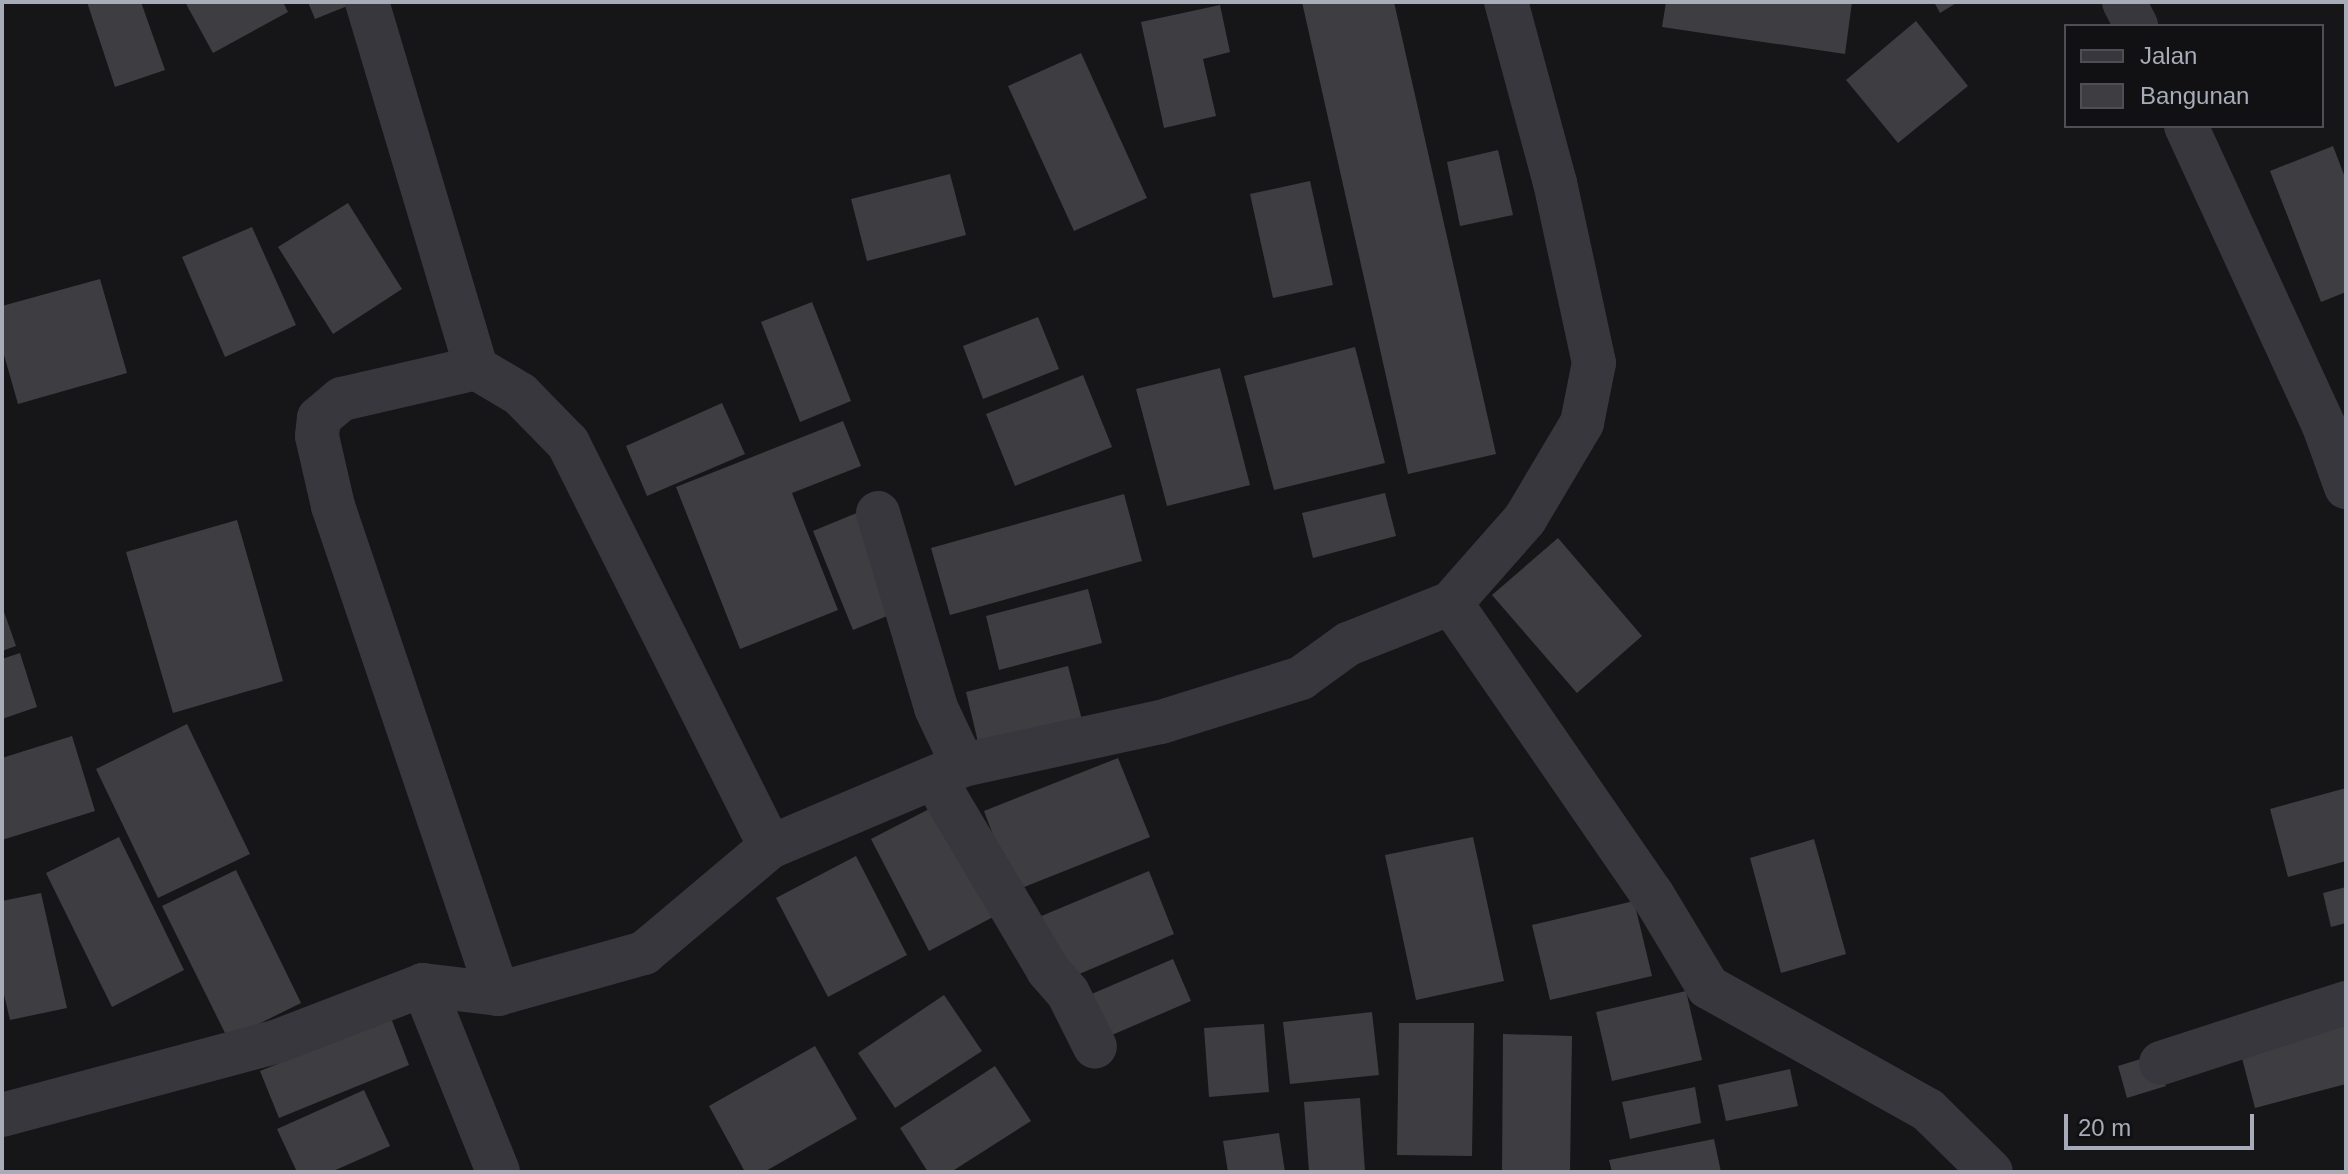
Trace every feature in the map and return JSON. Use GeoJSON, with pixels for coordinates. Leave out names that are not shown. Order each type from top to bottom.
{"type":"FeatureCollection","features":[{"type":"Feature","properties":{"kind":"street"},"geometry":{"type":"LineString","coordinates":[[367,2],[476,368],[520,394],[568,443],[770,847]]}},
{"type":"Feature","properties":{"kind":"street"},"geometry":{"type":"LineString","coordinates":[[2,1115],[278,1041],[423,985],[498,994],[644,953],[770,847],[949,773],[1161,722],[1301,678],[1348,644],[1451,603],[1525,519],[1582,423],[1594,363],[1555,183],[1506,2]]}},
{"type":"Feature","properties":{"kind":"street"},"geometry":{"type":"LineString","coordinates":[[2124,2],[2135,24]]}},
{"type":"Feature","properties":{"kind":"street"},"geometry":{"type":"LineString","coordinates":[[2187,128],[2324,426],[2346,487]]}},
{"type":"Feature","properties":{"kind":"street"},"geometry":{"type":"LineString","coordinates":[[476,368],[342,399],[319,418],[317,436],[333,506],[498,994]]}},
{"type":"Feature","properties":{"kind":"street"},"geometry":{"type":"LineString","coordinates":[[878,513],[936,708],[949,773],[1095,1047]]}},
{"type":"Feature","properties":{"kind":"street"},"geometry":{"type":"LineString","coordinates":[[1451,603],[1652,894],[1708,987],[1928,1110],[1991,1172]]}},
{"type":"Feature","properties":{"kind":"street"},"geometry":{"type":"LineString","coordinates":[[423,985],[498,1172]]}},
{"type":"Feature","properties":{"kind":"street"},"geometry":{"type":"LineString","coordinates":[[2161,1063],[2346,1003]]}},
{"type":"Feature","properties":{"kind":"building"},"geometry":{"type":"Polygon","coordinates":[[[87,2],[141,2],[165,70],[115,87],[87,2]]]}},
{"type":"Feature","properties":{"kind":"building"},"geometry":{"type":"Polygon","coordinates":[[[185,2],[283,2],[288,12],[213,53],[185,2]]]}},
{"type":"Feature","properties":{"kind":"building"},"geometry":{"type":"Polygon","coordinates":[[[308,2],[349,2],[350,5],[315,19],[308,2]]]}},
{"type":"Feature","properties":{"kind":"building"},"geometry":{"type":"Polygon","coordinates":[[[1302,2],[1394,2],[1496,454],[1408,474],[1302,2]]]}},
{"type":"Feature","properties":{"kind":"building"},"geometry":{"type":"Polygon","coordinates":[[[1666,2],[1852,2],[1845,54],[1662,27],[1666,2]]]}},
{"type":"Feature","properties":{"kind":"building"},"geometry":{"type":"Polygon","coordinates":[[[1934,2],[1958,2],[1940,13],[1934,2]]]}},
{"type":"Feature","properties":{"kind":"building"},"geometry":{"type":"Polygon","coordinates":[[[1220,5],[1230,52],[1203,59],[1216,116],[1164,128],[1141,22],[1220,5]]]}},
{"type":"Feature","properties":{"kind":"building"},"geometry":{"type":"Polygon","coordinates":[[[1916,21],[1968,86],[1898,143],[1846,80],[1916,21]]]}},
{"type":"Feature","properties":{"kind":"building"},"geometry":{"type":"Polygon","coordinates":[[[1081,53],[1147,198],[1074,231],[1008,86],[1081,53]]]}},
{"type":"Feature","properties":{"kind":"building"},"geometry":{"type":"Polygon","coordinates":[[[2333,146],[2346,180],[2346,292],[2321,302],[2270,171],[2333,146]]]}},
{"type":"Feature","properties":{"kind":"building"},"geometry":{"type":"Polygon","coordinates":[[[1498,150],[1513,215],[1460,226],[1447,162],[1498,150]]]}},
{"type":"Feature","properties":{"kind":"building"},"geometry":{"type":"Polygon","coordinates":[[[950,174],[966,235],[867,261],[851,199],[950,174]]]}},
{"type":"Feature","properties":{"kind":"building"},"geometry":{"type":"Polygon","coordinates":[[[1310,181],[1333,285],[1273,298],[1250,194],[1310,181]]]}},
{"type":"Feature","properties":{"kind":"building"},"geometry":{"type":"Polygon","coordinates":[[[348,203],[402,289],[333,334],[278,247],[348,203]]]}},
{"type":"Feature","properties":{"kind":"building"},"geometry":{"type":"Polygon","coordinates":[[[252,227],[296,325],[225,357],[182,257],[252,227]]]}},
{"type":"Feature","properties":{"kind":"building"},"geometry":{"type":"Polygon","coordinates":[[[100,279],[127,373],[18,404],[2,348],[2,306],[100,279]]]}},
{"type":"Feature","properties":{"kind":"building"},"geometry":{"type":"Polygon","coordinates":[[[812,302],[851,401],[800,422],[761,322],[812,302]]]}},
{"type":"Feature","properties":{"kind":"building"},"geometry":{"type":"Polygon","coordinates":[[[1038,317],[1059,369],[983,399],[963,346],[1038,317]]]}},
{"type":"Feature","properties":{"kind":"building"},"geometry":{"type":"Polygon","coordinates":[[[1355,347],[1385,463],[1274,490],[1244,376],[1355,347]]]}},
{"type":"Feature","properties":{"kind":"building"},"geometry":{"type":"Polygon","coordinates":[[[1220,368],[1250,485],[1167,506],[1136,389],[1220,368]]]}},
{"type":"Feature","properties":{"kind":"building"},"geometry":{"type":"Polygon","coordinates":[[[1083,375],[1112,447],[1015,486],[986,414],[1083,375]]]}},
{"type":"Feature","properties":{"kind":"building"},"geometry":{"type":"Polygon","coordinates":[[[722,403],[745,454],[647,496],[626,446],[722,403]]]}},
{"type":"Feature","properties":{"kind":"building"},"geometry":{"type":"Polygon","coordinates":[[[843,421],[861,466],[792,493],[838,610],[740,649],[676,487],[843,421]]]}},
{"type":"Feature","properties":{"kind":"building"},"geometry":{"type":"Polygon","coordinates":[[[1385,493],[1396,536],[1313,558],[1302,513],[1385,493]]]}},
{"type":"Feature","properties":{"kind":"building"},"geometry":{"type":"Polygon","coordinates":[[[1124,494],[1142,561],[950,615],[931,548],[1124,494]]]}},
{"type":"Feature","properties":{"kind":"building"},"geometry":{"type":"Polygon","coordinates":[[[864,510],[904,609],[853,630],[813,531],[864,510]]]}},
{"type":"Feature","properties":{"kind":"building"},"geometry":{"type":"Polygon","coordinates":[[[237,520],[283,681],[173,713],[126,552],[237,520]]]}},
{"type":"Feature","properties":{"kind":"building"},"geometry":{"type":"Polygon","coordinates":[[[1558,538],[1642,636],[1577,693],[1492,595],[1558,538]]]}},
{"type":"Feature","properties":{"kind":"building"},"geometry":{"type":"Polygon","coordinates":[[[1088,589],[1102,643],[999,670],[986,616],[1088,589]]]}},
{"type":"Feature","properties":{"kind":"building"},"geometry":{"type":"Polygon","coordinates":[[[2,606],[16,646],[2,651],[2,606]]]}},
{"type":"Feature","properties":{"kind":"building"},"geometry":{"type":"Polygon","coordinates":[[[20,653],[37,707],[2,719],[2,659],[20,653]]]}},
{"type":"Feature","properties":{"kind":"building"},"geometry":{"type":"Polygon","coordinates":[[[1068,666],[1082,720],[979,746],[966,692],[1068,666]]]}},
{"type":"Feature","properties":{"kind":"building"},"geometry":{"type":"Polygon","coordinates":[[[187,724],[250,854],[158,898],[96,769],[187,724]]]}},
{"type":"Feature","properties":{"kind":"building"},"geometry":{"type":"Polygon","coordinates":[[[72,736],[95,811],[2,840],[2,758],[72,736]]]}},
{"type":"Feature","properties":{"kind":"building"},"geometry":{"type":"Polygon","coordinates":[[[1118,758],[1150,837],[1014,891],[984,811],[1118,758]]]}},
{"type":"Feature","properties":{"kind":"building"},"geometry":{"type":"Polygon","coordinates":[[[2346,788],[2346,861],[2288,877],[2270,809],[2346,788]]]}},
{"type":"Feature","properties":{"kind":"building"},"geometry":{"type":"Polygon","coordinates":[[[935,806],[993,917],[929,951],[871,839],[935,806]]]}},
{"type":"Feature","properties":{"kind":"building"},"geometry":{"type":"Polygon","coordinates":[[[119,837],[184,970],[112,1007],[46,873],[119,837]]]}},
{"type":"Feature","properties":{"kind":"building"},"geometry":{"type":"Polygon","coordinates":[[[1473,837],[1504,981],[1416,1000],[1385,855],[1473,837]]]}},
{"type":"Feature","properties":{"kind":"building"},"geometry":{"type":"Polygon","coordinates":[[[1814,839],[1846,954],[1781,973],[1750,858],[1814,839]]]}},
{"type":"Feature","properties":{"kind":"building"},"geometry":{"type":"Polygon","coordinates":[[[856,856],[907,955],[828,997],[776,898],[856,856]]]}},
{"type":"Feature","properties":{"kind":"building"},"geometry":{"type":"Polygon","coordinates":[[[236,870],[301,1003],[228,1039],[162,906],[236,870]]]}},
{"type":"Feature","properties":{"kind":"building"},"geometry":{"type":"Polygon","coordinates":[[[1149,871],[1174,934],[1065,980],[1039,917],[1149,871]]]}},
{"type":"Feature","properties":{"kind":"building"},"geometry":{"type":"Polygon","coordinates":[[[2346,887],[2346,923],[2331,927],[2323,893],[2346,887]]]}},
{"type":"Feature","properties":{"kind":"building"},"geometry":{"type":"Polygon","coordinates":[[[41,893],[67,1008],[10,1020],[2,986],[2,901],[41,893]]]}},
{"type":"Feature","properties":{"kind":"building"},"geometry":{"type":"Polygon","coordinates":[[[1634,901],[1652,976],[1550,1000],[1532,925],[1634,901]]]}},
{"type":"Feature","properties":{"kind":"building"},"geometry":{"type":"Polygon","coordinates":[[[1173,959],[1191,1001],[1105,1038],[1087,996],[1173,959]]]}},
{"type":"Feature","properties":{"kind":"building"},"geometry":{"type":"Polygon","coordinates":[[[1686,991],[1702,1060],[1612,1081],[1596,1012],[1686,991]]]}},
{"type":"Feature","properties":{"kind":"building"},"geometry":{"type":"Polygon","coordinates":[[[944,995],[982,1051],[895,1108],[858,1053],[944,995]]]}},
{"type":"Feature","properties":{"kind":"building"},"geometry":{"type":"Polygon","coordinates":[[[2346,1010],[2346,1084],[2255,1108],[2237,1039],[2346,1010]]]}},
{"type":"Feature","properties":{"kind":"building"},"geometry":{"type":"Polygon","coordinates":[[[1372,1012],[1379,1075],[1290,1084],[1283,1022],[1372,1012]]]}},
{"type":"Feature","properties":{"kind":"building"},"geometry":{"type":"Polygon","coordinates":[[[391,1018],[409,1065],[279,1118],[260,1071],[391,1018]]]}},
{"type":"Feature","properties":{"kind":"building"},"geometry":{"type":"Polygon","coordinates":[[[1399,1023],[1474,1023],[1472,1156],[1397,1155],[1399,1023]]]}},
{"type":"Feature","properties":{"kind":"building"},"geometry":{"type":"Polygon","coordinates":[[[1264,1024],[1269,1092],[1209,1097],[1204,1028],[1264,1024]]]}},
{"type":"Feature","properties":{"kind":"building"},"geometry":{"type":"Polygon","coordinates":[[[1503,1034],[1572,1036],[1570,1172],[1502,1172],[1503,1034]]]}},
{"type":"Feature","properties":{"kind":"building"},"geometry":{"type":"Polygon","coordinates":[[[815,1046],[857,1119],[764,1172],[745,1172],[709,1106],[815,1046]]]}},
{"type":"Feature","properties":{"kind":"building"},"geometry":{"type":"Polygon","coordinates":[[[2157,1054],[2166,1086],[2127,1098],[2118,1066],[2157,1054]]]}},
{"type":"Feature","properties":{"kind":"building"},"geometry":{"type":"Polygon","coordinates":[[[995,1066],[1031,1121],[951,1172],[928,1172],[900,1128],[995,1066]]]}},
{"type":"Feature","properties":{"kind":"building"},"geometry":{"type":"Polygon","coordinates":[[[1790,1069],[1798,1106],[1726,1121],[1718,1085],[1790,1069]]]}},
{"type":"Feature","properties":{"kind":"building"},"geometry":{"type":"Polygon","coordinates":[[[1695,1087],[1701,1123],[1630,1139],[1622,1102],[1695,1087]]]}},
{"type":"Feature","properties":{"kind":"building"},"geometry":{"type":"Polygon","coordinates":[[[364,1090],[390,1146],[331,1172],[297,1172],[277,1129],[364,1090]]]}},
{"type":"Feature","properties":{"kind":"building"},"geometry":{"type":"Polygon","coordinates":[[[1360,1098],[1365,1172],[1309,1172],[1304,1102],[1360,1098]]]}},
{"type":"Feature","properties":{"kind":"building"},"geometry":{"type":"Polygon","coordinates":[[[1279,1133],[1285,1172],[1228,1172],[1223,1141],[1279,1133]]]}},
{"type":"Feature","properties":{"kind":"building"},"geometry":{"type":"Polygon","coordinates":[[[1714,1139],[1721,1172],[1612,1172],[1609,1160],[1714,1139]]]}}]}
